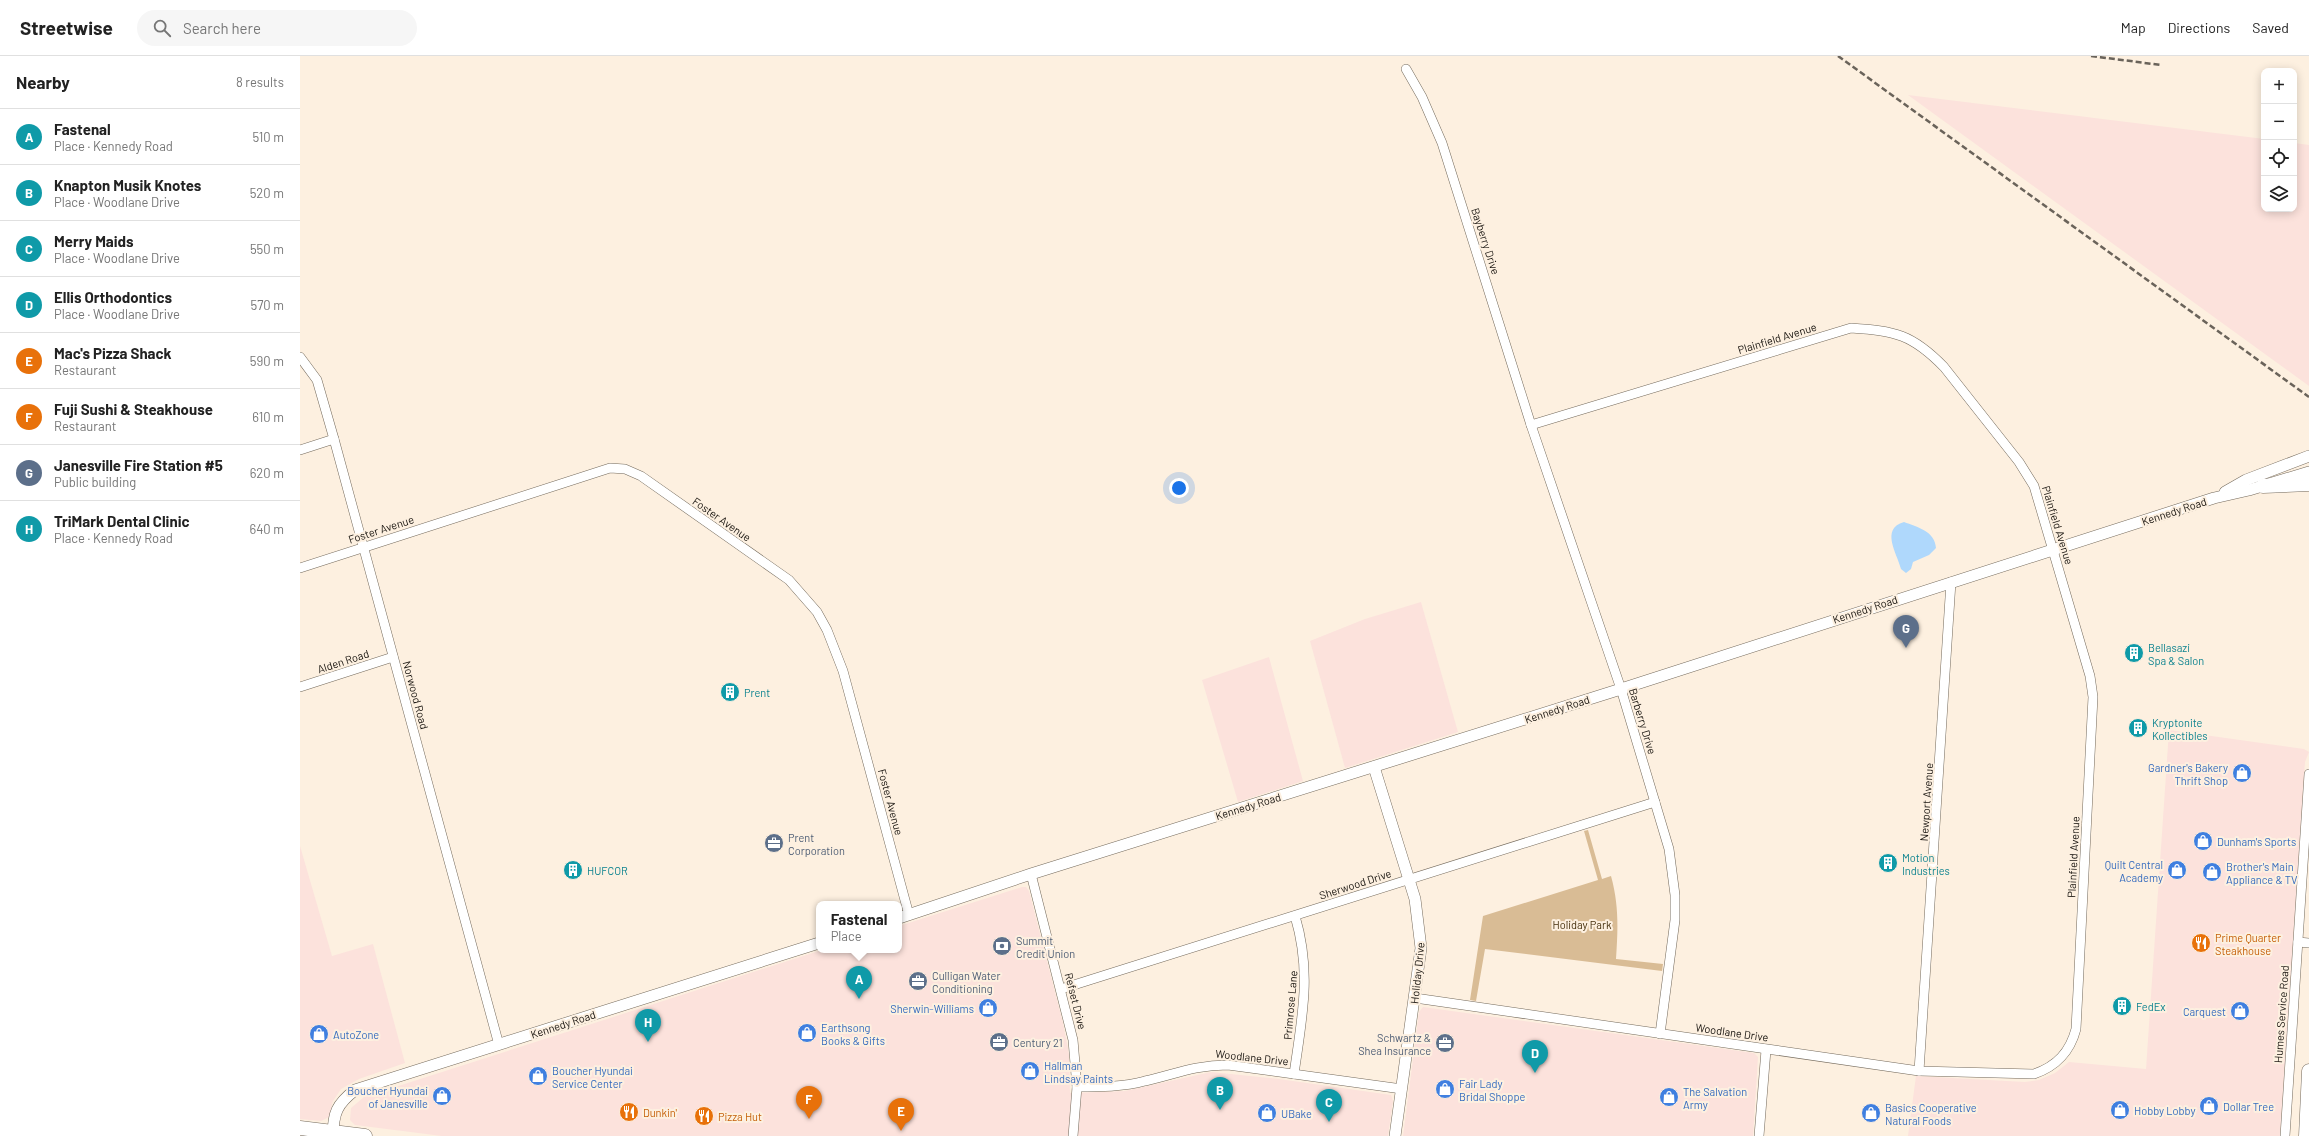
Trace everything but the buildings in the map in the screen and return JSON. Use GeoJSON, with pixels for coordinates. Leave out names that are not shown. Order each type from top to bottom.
{"type":"FeatureCollection","features":[{"type":"Feature","properties":{"kind":"main road"},"geometry":{"type":"LineString","coordinates":[[2263,486],[2309,484]]}},
{"type":"Feature","properties":{"kind":"main road"},"geometry":{"type":"LineString","coordinates":[[2306,1136],[2309,1071]]}},
{"type":"Feature","properties":{"kind":"main road"},"geometry":{"type":"LineString","coordinates":[[300,1128],[333,1134],[366,1136]]}},
{"type":"Feature","properties":{"kind":"street","name":"Bayberry Drive"},"geometry":{"type":"LineString","coordinates":[[1406,69],[1425,102],[1442,143],[1531,425]]}},
{"type":"Feature","properties":{"kind":"street","name":"Plainfield Avenue"},"geometry":{"type":"LineString","coordinates":[[1531,425],[1851,328],[1887,330],[1905,336],[1930,353],[1944,367],[2019,462],[2034,486],[2090,676],[2093,697],[2076,1030],[2067,1052],[2046,1070]]}},
{"type":"Feature","properties":{"kind":"street","name":"Norwood Road"},"geometry":{"type":"LineString","coordinates":[[300,357],[317,380],[499,1044]]}},
{"type":"Feature","properties":{"kind":"street","name":"Barberry Drive"},"geometry":{"type":"LineString","coordinates":[[1531,425],[1621,688],[1669,849],[1675,896],[1674,920],[1660,1034]]}},
{"type":"Feature","properties":{"kind":"street"},"geometry":{"type":"LineString","coordinates":[[300,450],[334,439]]}},
{"type":"Feature","properties":{"kind":"street","name":"Kennedy Road"},"geometry":{"type":"LineString","coordinates":[[2214,498],[2246,480],[2309,456]]}},
{"type":"Feature","properties":{"kind":"street","name":"Foster Avenue"},"geometry":{"type":"LineString","coordinates":[[300,568],[610,468],[625,469],[641,476],[789,580],[817,612],[828,630],[843,671],[900,901]]}},
{"type":"Feature","properties":{"kind":"street","name":"Kennedy Road"},"geometry":{"type":"LineString","coordinates":[[904,916],[1031,874],[1374,767],[2214,498],[2263,486],[2309,472]]}},
{"type":"Feature","properties":{"kind":"street","name":"Newport Avenue"},"geometry":{"type":"LineString","coordinates":[[1919,1071],[1951,582]]}},
{"type":"Feature","properties":{"kind":"street","name":"Alden Road"},"geometry":{"type":"LineString","coordinates":[[300,687],[393,657]]}},
{"type":"Feature","properties":{"kind":"street","name":"Holiday Drive"},"geometry":{"type":"LineString","coordinates":[[1374,767],[1419,916],[1421,948],[1395,1136]]}},
{"type":"Feature","properties":{"kind":"street","name":"Humes Service Road"},"geometry":{"type":"LineString","coordinates":[[2285,1136],[2309,774]]}},
{"type":"Feature","properties":{"kind":"street","name":"Sherwood Drive"},"geometry":{"type":"LineString","coordinates":[[1061,989],[1655,802]]}},
{"type":"Feature","properties":{"kind":"street","name":"Refset Drive"},"geometry":{"type":"LineString","coordinates":[[1031,874],[1073,1040],[1077,1087],[1072,1136]]}},
{"type":"Feature","properties":{"kind":"street","name":"Primrose Lane"},"geometry":{"type":"LineString","coordinates":[[1294,1074],[1306,974],[1302,940],[1295,916]]}},
{"type":"Feature","properties":{"kind":"street"},"geometry":{"type":"LineString","coordinates":[[2298,942],[2309,942]]}},
{"type":"Feature","properties":{"kind":"street","name":"Kennedy Road"},"geometry":{"type":"LineString","coordinates":[[333,1134],[334,1117],[341,1102],[355,1090],[816,944]]}},
{"type":"Feature","properties":{"kind":"street","name":"Woodlane Drive"},"geometry":{"type":"LineString","coordinates":[[1415,998],[1919,1071],[2034,1074],[2046,1070]]}},
{"type":"Feature","properties":{"kind":"street"},"geometry":{"type":"LineString","coordinates":[[1759,1136],[1766,1050]]}},
{"type":"Feature","properties":{"kind":"street","name":"Woodlane Drive"},"geometry":{"type":"LineString","coordinates":[[1077,1087],[1129,1084],[1206,1065],[1228,1065],[1402,1089]]}},
{"type":"Feature","properties":{"kind":"shaded area"},"geometry":{"type":"Polygon","coordinates":[[[1908,95],[2261,139],[2261,212],[2297,212],[2297,143],[2309,145],[2309,386],[1908,95]]]}},
{"type":"Feature","properties":{"kind":"shaded area"},"geometry":{"type":"Polygon","coordinates":[[[1421,602],[1458,732],[1345,768],[1310,641],[1365,619],[1421,602]]]}},
{"type":"Feature","properties":{"kind":"shaded area"},"geometry":{"type":"Polygon","coordinates":[[[1269,657],[1303,781],[1238,802],[1202,680],[1269,657]]]}},
{"type":"Feature","properties":{"kind":"shaded area"},"geometry":{"type":"Polygon","coordinates":[[[2169,730],[2304,749],[2309,752],[2305,762],[2280,1136],[1908,1136],[1916,1076],[2025,1082],[2039,1080],[2055,1073],[2069,1062],[2146,1069],[2169,730]]]}},
{"type":"Feature","properties":{"kind":"shaded area"},"geometry":{"type":"Polygon","coordinates":[[[300,846],[332,956],[373,944],[405,1063],[359,1079],[341,1089],[333,1101],[329,1117],[321,1121],[300,1119],[300,846]]]}},
{"type":"Feature","properties":{"kind":"shaded area"},"geometry":{"type":"Polygon","coordinates":[[[1026,887],[1029,891],[1063,1023],[1069,1054],[1070,1093],[1125,1091],[1211,1072],[1279,1079],[1391,1095],[1393,1101],[1388,1136],[442,1136],[355,1125],[350,1120],[351,1108],[364,1097],[816,952],[902,953],[902,925],[1026,887]]]}},
{"type":"Feature","properties":{"kind":"shaded area"},"geometry":{"type":"Polygon","coordinates":[[[1423,1007],[1754,1053],[1758,1057],[1753,1136],[1403,1136],[1419,1012],[1423,1007]]]}},
{"type":"Feature","properties":{"kind":"green space","name":"Holiday Park"},"geometry":{"type":"Polygon","coordinates":[[[1588,830],[1602,879],[1611,876],[1614,887],[1617,917],[1616,959],[1663,964],[1662,971],[1485,949],[1476,1001],[1470,1000],[1483,916],[1598,880],[1584,831],[1588,830]]]}},
{"type":"Feature","properties":{"kind":"water"},"geometry":{"type":"Polygon","coordinates":[[[1904,522],[1920,528],[1929,534],[1935,542],[1936,548],[1929,555],[1913,562],[1911,569],[1906,573],[1901,569],[1891,536],[1897,525],[1904,522]]]}},
{"type":"Feature","properties":{"kind":"railway"},"geometry":{"type":"LineString","coordinates":[[1838,56],[2309,397]]}},
{"type":"Feature","properties":{"kind":"railway"},"geometry":{"type":"LineString","coordinates":[[2091,56],[2161,65]]}},
{"type":"Feature","properties":{"kind":"place","name":"Janesville Fire Station #5"},"geometry":{"type":"Point","coordinates":[1906,648]}},
{"type":"Feature","properties":{"kind":"place","name":"Bellasazi Spa & Salon"},"geometry":{"type":"Point","coordinates":[2134,653]}},
{"type":"Feature","properties":{"kind":"place","name":"Prent"},"geometry":{"type":"Point","coordinates":[730,692]}},
{"type":"Feature","properties":{"kind":"place","name":"Kryptonite Kollectibles"},"geometry":{"type":"Point","coordinates":[2138,728]}},
{"type":"Feature","properties":{"kind":"place","name":"Gardner's Bakery Thrift Shop"},"geometry":{"type":"Point","coordinates":[2242,773]}},
{"type":"Feature","properties":{"kind":"place","name":"Dunham's Sports"},"geometry":{"type":"Point","coordinates":[2203,841]}},
{"type":"Feature","properties":{"kind":"place","name":"Prent Corporation"},"geometry":{"type":"Point","coordinates":[774,843]}},
{"type":"Feature","properties":{"kind":"place","name":"Motion Industries"},"geometry":{"type":"Point","coordinates":[1888,863]}},
{"type":"Feature","properties":{"kind":"place","name":"HUFCOR"},"geometry":{"type":"Point","coordinates":[573,870]}},
{"type":"Feature","properties":{"kind":"place","name":"Quilt Central Academy"},"geometry":{"type":"Point","coordinates":[2177,870]}},
{"type":"Feature","properties":{"kind":"place","name":"Brother's Main Appliance & TV"},"geometry":{"type":"Point","coordinates":[2212,872]}},
{"type":"Feature","properties":{"kind":"place","name":"Prime Quarter Steakhouse"},"geometry":{"type":"Point","coordinates":[2201,943]}},
{"type":"Feature","properties":{"kind":"place","name":"Summit Credit Union"},"geometry":{"type":"Point","coordinates":[1002,946]}},
{"type":"Feature","properties":{"kind":"place","name":"Culligan Water Conditioning"},"geometry":{"type":"Point","coordinates":[918,981]}},
{"type":"Feature","properties":{"kind":"place","name":"Fastenal"},"geometry":{"type":"Point","coordinates":[859,999]}},
{"type":"Feature","properties":{"kind":"place","name":"FedEx"},"geometry":{"type":"Point","coordinates":[2122,1006]}},
{"type":"Feature","properties":{"kind":"place","name":"Sherwin-Williams"},"geometry":{"type":"Point","coordinates":[988,1008]}},
{"type":"Feature","properties":{"kind":"place","name":"Carquest"},"geometry":{"type":"Point","coordinates":[2240,1011]}},
{"type":"Feature","properties":{"kind":"place","name":"Earthsong Books & Gifts"},"geometry":{"type":"Point","coordinates":[807,1033]}},
{"type":"Feature","properties":{"kind":"place","name":"AutoZone"},"geometry":{"type":"Point","coordinates":[319,1034]}},
{"type":"Feature","properties":{"kind":"place","name":"TriMark Dental Clinic"},"geometry":{"type":"Point","coordinates":[648,1042]}},
{"type":"Feature","properties":{"kind":"place","name":"Century 21"},"geometry":{"type":"Point","coordinates":[999,1042]}},
{"type":"Feature","properties":{"kind":"place","name":"Schwartz & Shea Insurance"},"geometry":{"type":"Point","coordinates":[1445,1043]}},
{"type":"Feature","properties":{"kind":"place","name":"Hallman Lindsay Paints"},"geometry":{"type":"Point","coordinates":[1030,1071]}},
{"type":"Feature","properties":{"kind":"place","name":"Ellis Orthodontics"},"geometry":{"type":"Point","coordinates":[1535,1073]}},
{"type":"Feature","properties":{"kind":"place","name":"Boucher Hyundai Service Center"},"geometry":{"type":"Point","coordinates":[538,1076]}},
{"type":"Feature","properties":{"kind":"place","name":"Fair Lady Bridal Shoppe"},"geometry":{"type":"Point","coordinates":[1445,1089]}},
{"type":"Feature","properties":{"kind":"place","name":"Boucher Hyundai of Janesville"},"geometry":{"type":"Point","coordinates":[442,1096]}},
{"type":"Feature","properties":{"kind":"place","name":"The Salvation Army"},"geometry":{"type":"Point","coordinates":[1669,1097]}},
{"type":"Feature","properties":{"kind":"place","name":"Dollar Tree"},"geometry":{"type":"Point","coordinates":[2209,1106]}},
{"type":"Feature","properties":{"kind":"place","name":"Knapton Musik Knotes"},"geometry":{"type":"Point","coordinates":[1220,1110]}},
{"type":"Feature","properties":{"kind":"place","name":"Hobby Lobby"},"geometry":{"type":"Point","coordinates":[2120,1110]}},
{"type":"Feature","properties":{"kind":"place","name":"Dunkin'"},"geometry":{"type":"Point","coordinates":[629,1112]}},
{"type":"Feature","properties":{"kind":"place","name":"UBake"},"geometry":{"type":"Point","coordinates":[1267,1113]}},
{"type":"Feature","properties":{"kind":"place","name":"Basics Cooperative Natural Foods"},"geometry":{"type":"Point","coordinates":[1871,1113]}},
{"type":"Feature","properties":{"kind":"place","name":"Pizza Hut"},"geometry":{"type":"Point","coordinates":[704,1116]}},
{"type":"Feature","properties":{"kind":"place","name":"Fuji Sushi & Steakhouse"},"geometry":{"type":"Point","coordinates":[809,1119]}},
{"type":"Feature","properties":{"kind":"place","name":"Merry Maids"},"geometry":{"type":"Point","coordinates":[1329,1122]}},
{"type":"Feature","properties":{"kind":"place","name":"Mac's Pizza Shack"},"geometry":{"type":"Point","coordinates":[901,1131]}}]}
